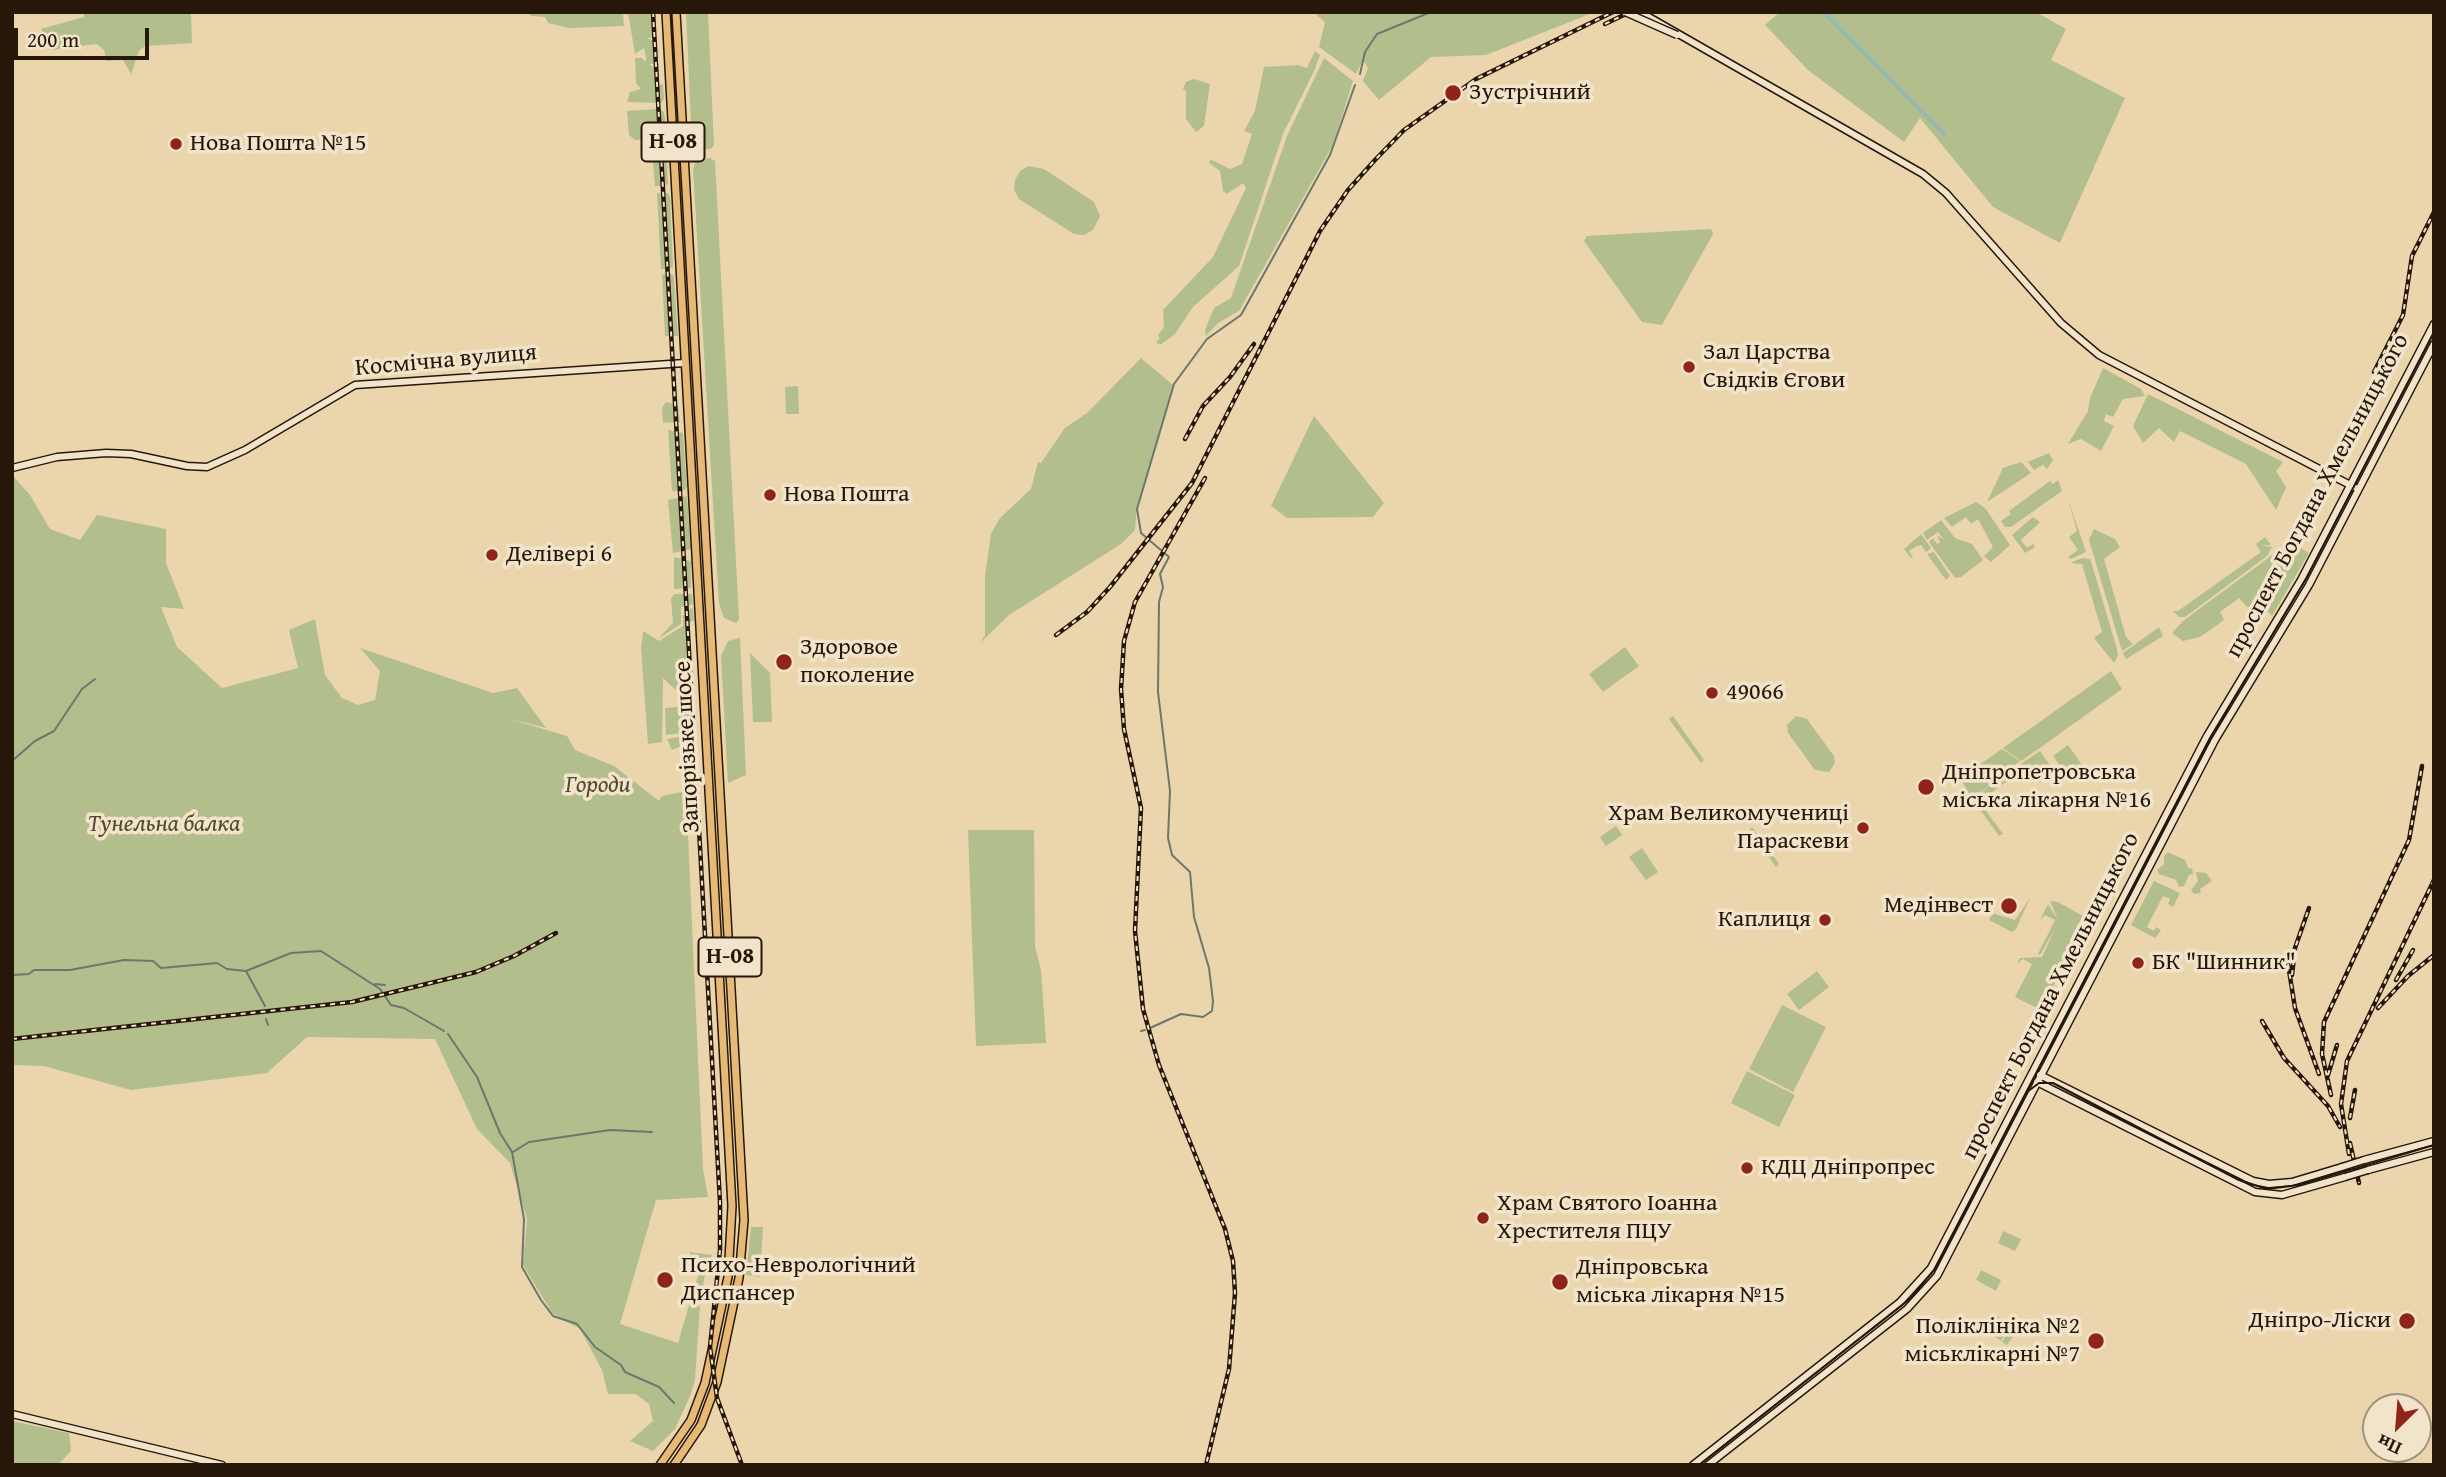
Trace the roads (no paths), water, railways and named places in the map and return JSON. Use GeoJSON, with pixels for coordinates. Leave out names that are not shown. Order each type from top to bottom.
{"type":"FeatureCollection","features":[{"type":"Feature","properties":{"kind":"main road","name":"Запорізьке шосе"},"geometry":{"type":"LineString","coordinates":[[660,1465],[691,1420],[711,1360],[732,1240],[666,12]]}},
{"type":"Feature","properties":{"kind":"main road","name":"Запорізьке шосе"},"geometry":{"type":"LineString","coordinates":[[674,1465],[701,1425],[724,1352],[739,1279],[744,1220],[676,12]]}},
{"type":"Feature","properties":{"kind":"main road"},"geometry":{"type":"LineString","coordinates":[[1625,12],[1677,35]]}},
{"type":"Feature","properties":{"kind":"main road"},"geometry":{"type":"LineString","coordinates":[[1640,12],[1898,156],[1923,174],[1946,193],[2061,323],[2099,355],[2359,490]]}},
{"type":"Feature","properties":{"kind":"main road","name":"проспект Богдана Хмельницького"},"geometry":{"type":"LineString","coordinates":[[1693,1465],[1900,1302],[1921,1281],[1944,1244],[2211,729],[2301,580],[2434,324]]}},
{"type":"Feature","properties":{"kind":"main road","name":"проспект Богдана Хмельницького"},"geometry":{"type":"LineString","coordinates":[[1708,1465],[1925,1292],[1948,1258],[2215,740],[2305,591],[2434,344]]}},
{"type":"Feature","properties":{"kind":"main road","name":"Космічна вулиця"},"geometry":{"type":"LineString","coordinates":[[12,468],[57,457],[106,453],[131,454],[207,467],[244,450],[355,385],[696,362]]}},
{"type":"Feature","properties":{"kind":"main road"},"geometry":{"type":"LineString","coordinates":[[700,630],[711,629]]}},
{"type":"Feature","properties":{"kind":"main road"},"geometry":{"type":"LineString","coordinates":[[710,795],[721,794]]}},
{"type":"Feature","properties":{"kind":"main road"},"geometry":{"type":"LineString","coordinates":[[2068,1005],[2077,1009]]}},
{"type":"Feature","properties":{"kind":"main road"},"geometry":{"type":"LineString","coordinates":[[2031,1076],[2043,1075],[2258,1183],[2292,1182],[2434,1141]]}},
{"type":"Feature","properties":{"kind":"main road"},"geometry":{"type":"LineString","coordinates":[[2031,1076],[2039,1083],[2255,1192],[2282,1195],[2434,1152]]}},
{"type":"Feature","properties":{"kind":"main road"},"geometry":{"type":"LineString","coordinates":[[2092,1110],[2096,1102]]}},
{"type":"Feature","properties":{"kind":"main road"},"geometry":{"type":"LineString","coordinates":[[12,1414],[222,1465]]}},
{"type":"Feature","properties":{"kind":"waterway"},"geometry":{"type":"LineString","coordinates":[[1360,74],[1365,52],[1377,34],[1431,12]]}},
{"type":"Feature","properties":{"kind":"waterway"},"geometry":{"type":"LineString","coordinates":[[1824,12],[1944,134]]}},
{"type":"Feature","properties":{"kind":"waterway"},"geometry":{"type":"LineString","coordinates":[[1150,1028],[1181,1014],[1203,1017],[1212,1011],[1213,1001],[1209,968],[1194,917],[1190,872],[1172,855],[1168,838],[1170,791],[1158,692],[1159,602],[1163,587],[1160,574],[1169,557],[1141,533],[1137,509],[1174,384],[1207,339],[1241,315],[1330,155],[1355,85]]}},
{"type":"Feature","properties":{"kind":"waterway"},"geometry":{"type":"LineString","coordinates":[[12,761],[35,741],[54,731],[82,689],[95,679]]}},
{"type":"Feature","properties":{"kind":"waterway"},"geometry":{"type":"LineString","coordinates":[[12,975],[29,974],[34,970],[70,970],[124,960],[153,961],[161,968],[217,963],[227,969],[246,971],[291,953],[321,951],[380,989],[391,1005],[404,1008],[444,1031]]}},
{"type":"Feature","properties":{"kind":"waterway"},"geometry":{"type":"LineString","coordinates":[[246,971],[265,1006]]}},
{"type":"Feature","properties":{"kind":"waterway"},"geometry":{"type":"LineString","coordinates":[[375,984],[385,985]]}},
{"type":"Feature","properties":{"kind":"waterway"},"geometry":{"type":"LineString","coordinates":[[266,1019],[268,1025]]}},
{"type":"Feature","properties":{"kind":"waterway"},"geometry":{"type":"LineString","coordinates":[[1141,1031],[1145,1030]]}},
{"type":"Feature","properties":{"kind":"waterway"},"geometry":{"type":"LineString","coordinates":[[448,1034],[477,1077],[500,1133],[512,1152],[524,1219],[522,1267],[541,1300],[553,1316],[577,1324],[595,1347],[621,1365],[625,1372],[659,1387],[674,1403]]}},
{"type":"Feature","properties":{"kind":"waterway"},"geometry":{"type":"LineString","coordinates":[[513,1152],[529,1142],[610,1130],[652,1132]]}},
{"type":"Feature","properties":{"kind":"tram line"},"geometry":{"type":"LineString","coordinates":[[1699,1465],[1911,1298],[1934,1270],[2210,738],[2307,577],[2434,332]]}},
{"type":"Feature","properties":{"kind":"tram line"},"geometry":{"type":"LineString","coordinates":[[2027,1092],[2039,1083],[2053,1083],[2239,1180],[2267,1189],[2299,1185],[2434,1145]]}},
{"type":"Feature","properties":{"kind":"railway"},"geometry":{"type":"LineString","coordinates":[[653,12],[720,1202],[720,1250],[710,1347],[717,1398],[742,1465]]}},
{"type":"Feature","properties":{"kind":"railway"},"geometry":{"type":"LineString","coordinates":[[1056,635],[1087,612],[1110,587],[1192,483],[1320,231],[1348,190],[1404,130],[1476,79],[1613,12]]}},
{"type":"Feature","properties":{"kind":"railway"},"geometry":{"type":"LineString","coordinates":[[1605,24],[1630,12]]}},
{"type":"Feature","properties":{"kind":"railway"},"geometry":{"type":"LineString","coordinates":[[2374,372],[2403,315],[2412,256],[2434,212]]}},
{"type":"Feature","properties":{"kind":"railway"},"geometry":{"type":"LineString","coordinates":[[1185,439],[1203,406],[1230,377],[1254,344]]}},
{"type":"Feature","properties":{"kind":"railway"},"geometry":{"type":"LineString","coordinates":[[1205,478],[1135,602],[1124,641],[1121,689],[1124,729],[1141,808],[1135,931],[1143,1009],[1159,1065],[1225,1229],[1233,1261],[1235,1293],[1229,1369],[1206,1465]]}},
{"type":"Feature","properties":{"kind":"railway"},"geometry":{"type":"LineString","coordinates":[[2331,1095],[2322,1054],[2324,1022],[2409,840],[2422,766]]}},
{"type":"Feature","properties":{"kind":"railway"},"geometry":{"type":"LineString","coordinates":[[2349,1154],[2341,1104],[2347,1061],[2434,880]]}},
{"type":"Feature","properties":{"kind":"railway"},"geometry":{"type":"LineString","coordinates":[[2292,975],[2295,948],[2309,908]]}},
{"type":"Feature","properties":{"kind":"railway"},"geometry":{"type":"LineString","coordinates":[[12,1039],[352,1002],[476,972],[514,956],[556,933]]}},
{"type":"Feature","properties":{"kind":"railway"},"geometry":{"type":"LineString","coordinates":[[2396,980],[2413,950]]}},
{"type":"Feature","properties":{"kind":"railway"},"geometry":{"type":"LineString","coordinates":[[2378,1008],[2408,976],[2434,955]]}},
{"type":"Feature","properties":{"kind":"railway"},"geometry":{"type":"LineString","coordinates":[[2288,964],[2295,1008],[2319,1074]]}},
{"type":"Feature","properties":{"kind":"railway"},"geometry":{"type":"LineString","coordinates":[[2262,1021],[2284,1058],[2328,1106],[2340,1127]]}},
{"type":"Feature","properties":{"kind":"railway"},"geometry":{"type":"LineString","coordinates":[[2328,1075],[2337,1045]]}},
{"type":"Feature","properties":{"kind":"railway"},"geometry":{"type":"LineString","coordinates":[[2350,1118],[2355,1090]]}},
{"type":"Feature","properties":{"kind":"railway"},"geometry":{"type":"LineString","coordinates":[[2350,1143],[2359,1183]]}},
{"type":"Feature","properties":{"kind":"place","name":"Зустрічний"},"geometry":{"type":"Point","coordinates":[1453,93]}},
{"type":"Feature","properties":{"kind":"place","name":"Нова Пошта №15"},"geometry":{"type":"Point","coordinates":[176,144]}},
{"type":"Feature","properties":{"kind":"place","name":"Зал Царства Свідків Єгови"},"geometry":{"type":"Point","coordinates":[1689,367]}},
{"type":"Feature","properties":{"kind":"place","name":"Нова Пошта"},"geometry":{"type":"Point","coordinates":[770,495]}},
{"type":"Feature","properties":{"kind":"place","name":"Делівері 6"},"geometry":{"type":"Point","coordinates":[492,555]}},
{"type":"Feature","properties":{"kind":"place","name":"Здоровое поколение"},"geometry":{"type":"Point","coordinates":[784,662]}},
{"type":"Feature","properties":{"kind":"place","name":"49066"},"geometry":{"type":"Point","coordinates":[1712,693]}},
{"type":"Feature","properties":{"kind":"place","name":"Дніпропетровська міська лікарня №16"},"geometry":{"type":"Point","coordinates":[1926,787]}},
{"type":"Feature","properties":{"kind":"place","name":"Храм Великомучениці Параскеви"},"geometry":{"type":"Point","coordinates":[1863,828]}},
{"type":"Feature","properties":{"kind":"place","name":"Медінвест"},"geometry":{"type":"Point","coordinates":[2009,906]}},
{"type":"Feature","properties":{"kind":"place","name":"Каплиця"},"geometry":{"type":"Point","coordinates":[1825,920]}},
{"type":"Feature","properties":{"kind":"place","name":"БК \"Шинник\""},"geometry":{"type":"Point","coordinates":[2138,963]}},
{"type":"Feature","properties":{"kind":"place","name":"КДЦ Дніпропрес"},"geometry":{"type":"Point","coordinates":[1747,1168]}},
{"type":"Feature","properties":{"kind":"place","name":"Храм Святого Іоанна Хрестителя ПЦУ"},"geometry":{"type":"Point","coordinates":[1483,1218]}},
{"type":"Feature","properties":{"kind":"place","name":"Психо-Неврологічний Диспансер"},"geometry":{"type":"Point","coordinates":[665,1280]}},
{"type":"Feature","properties":{"kind":"place","name":"Дніпровська міська лікарня №15"},"geometry":{"type":"Point","coordinates":[1560,1282]}},
{"type":"Feature","properties":{"kind":"place","name":"Дніпро-Ліски"},"geometry":{"type":"Point","coordinates":[2407,1321]}},
{"type":"Feature","properties":{"kind":"place","name":"Поліклініка №2 міськлікарні №7"},"geometry":{"type":"Point","coordinates":[2096,1341]}},
{"type":"Feature","properties":{"kind":"park label","name":"Городи"},"geometry":{"type":"Point","coordinates":[598,786]}},
{"type":"Feature","properties":{"kind":"park label","name":"Тунельна балка"},"geometry":{"type":"Point","coordinates":[164,825]}}]}
